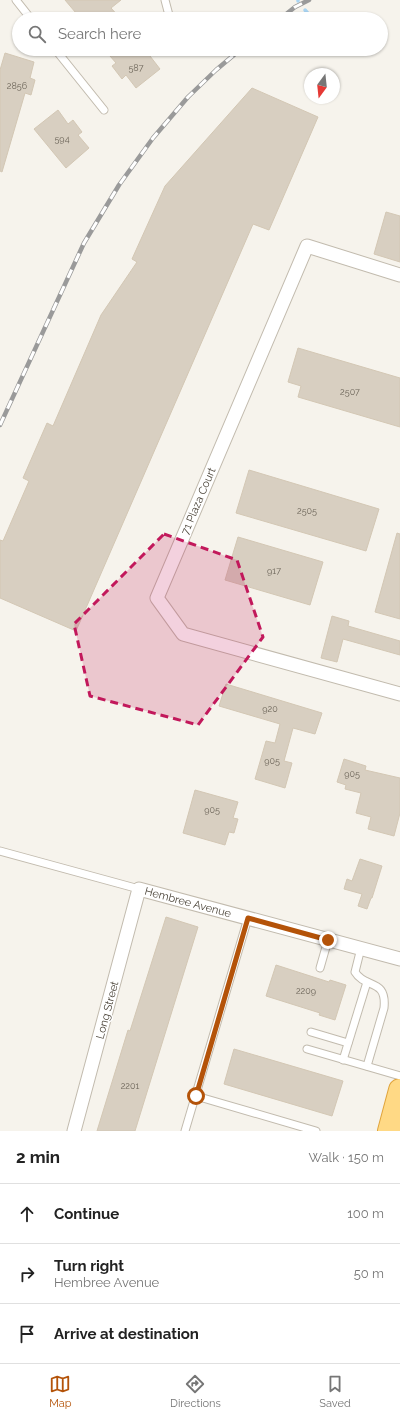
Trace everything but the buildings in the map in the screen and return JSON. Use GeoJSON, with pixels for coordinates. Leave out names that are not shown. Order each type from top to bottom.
{"type":"FeatureCollection","features":[{"type":"Feature","properties":{"kind":"highway"},"geometry":{"type":"LineString","coordinates":[[389,1131],[400,1090]]}},
{"type":"Feature","properties":{"kind":"street","name":"71 Plaza Court"},"geometry":{"type":"LineString","coordinates":[[400,275],[307,246],[157,598],[183,634],[400,694]]}},
{"type":"Feature","properties":{"kind":"street","name":"Hembree Avenue"},"geometry":{"type":"LineString","coordinates":[[139,889],[400,959]]}},
{"type":"Feature","properties":{"kind":"street","name":"Long Street"},"geometry":{"type":"LineString","coordinates":[[74,1131],[139,889]]}},
{"type":"Feature","properties":{"kind":"lane"},"geometry":{"type":"LineString","coordinates":[[16,0],[25,12]]}},
{"type":"Feature","properties":{"kind":"lane"},"geometry":{"type":"LineString","coordinates":[[165,0],[168,12]]}},
{"type":"Feature","properties":{"kind":"lane"},"geometry":{"type":"LineString","coordinates":[[61,56],[104,110]]}},
{"type":"Feature","properties":{"kind":"lane"},"geometry":{"type":"LineString","coordinates":[[0,851],[139,889]]}},
{"type":"Feature","properties":{"kind":"lane"},"geometry":{"type":"LineString","coordinates":[[185,1131],[248,918]]}},
{"type":"Feature","properties":{"kind":"lane"},"geometry":{"type":"LineString","coordinates":[[320,968],[328,940]]}},
{"type":"Feature","properties":{"kind":"lane"},"geometry":{"type":"LineString","coordinates":[[361,948],[355,972],[358,977],[376,985],[384,995],[385,1002],[367,1066]]}},
{"type":"Feature","properties":{"kind":"lane"},"geometry":{"type":"LineString","coordinates":[[343,1060],[367,982]]}},
{"type":"Feature","properties":{"kind":"lane"},"geometry":{"type":"LineString","coordinates":[[311,1032],[348,1043]]}},
{"type":"Feature","properties":{"kind":"lane"},"geometry":{"type":"LineString","coordinates":[[306,1049],[400,1076]]}},
{"type":"Feature","properties":{"kind":"lane"},"geometry":{"type":"LineString","coordinates":[[196,1096],[316,1131]]}},
{"type":"Feature","properties":{"kind":"highlighted area"},"geometry":{"type":"Polygon","coordinates":[[[164,534],[237,560],[263,637],[198,725],[90,696],[74,624],[164,534]]]}},
{"type":"Feature","properties":{"kind":"railway"},"geometry":{"type":"LineString","coordinates":[[289,12],[309,0]]}},
{"type":"Feature","properties":{"kind":"railway"},"geometry":{"type":"LineString","coordinates":[[0,425],[84,243],[119,185],[153,138],[188,97],[233,56]]}},
{"type":"Feature","properties":{"kind":"route"},"geometry":{"type":"LineString","coordinates":[[196,1096],[248,918],[328,940]]}}]}
